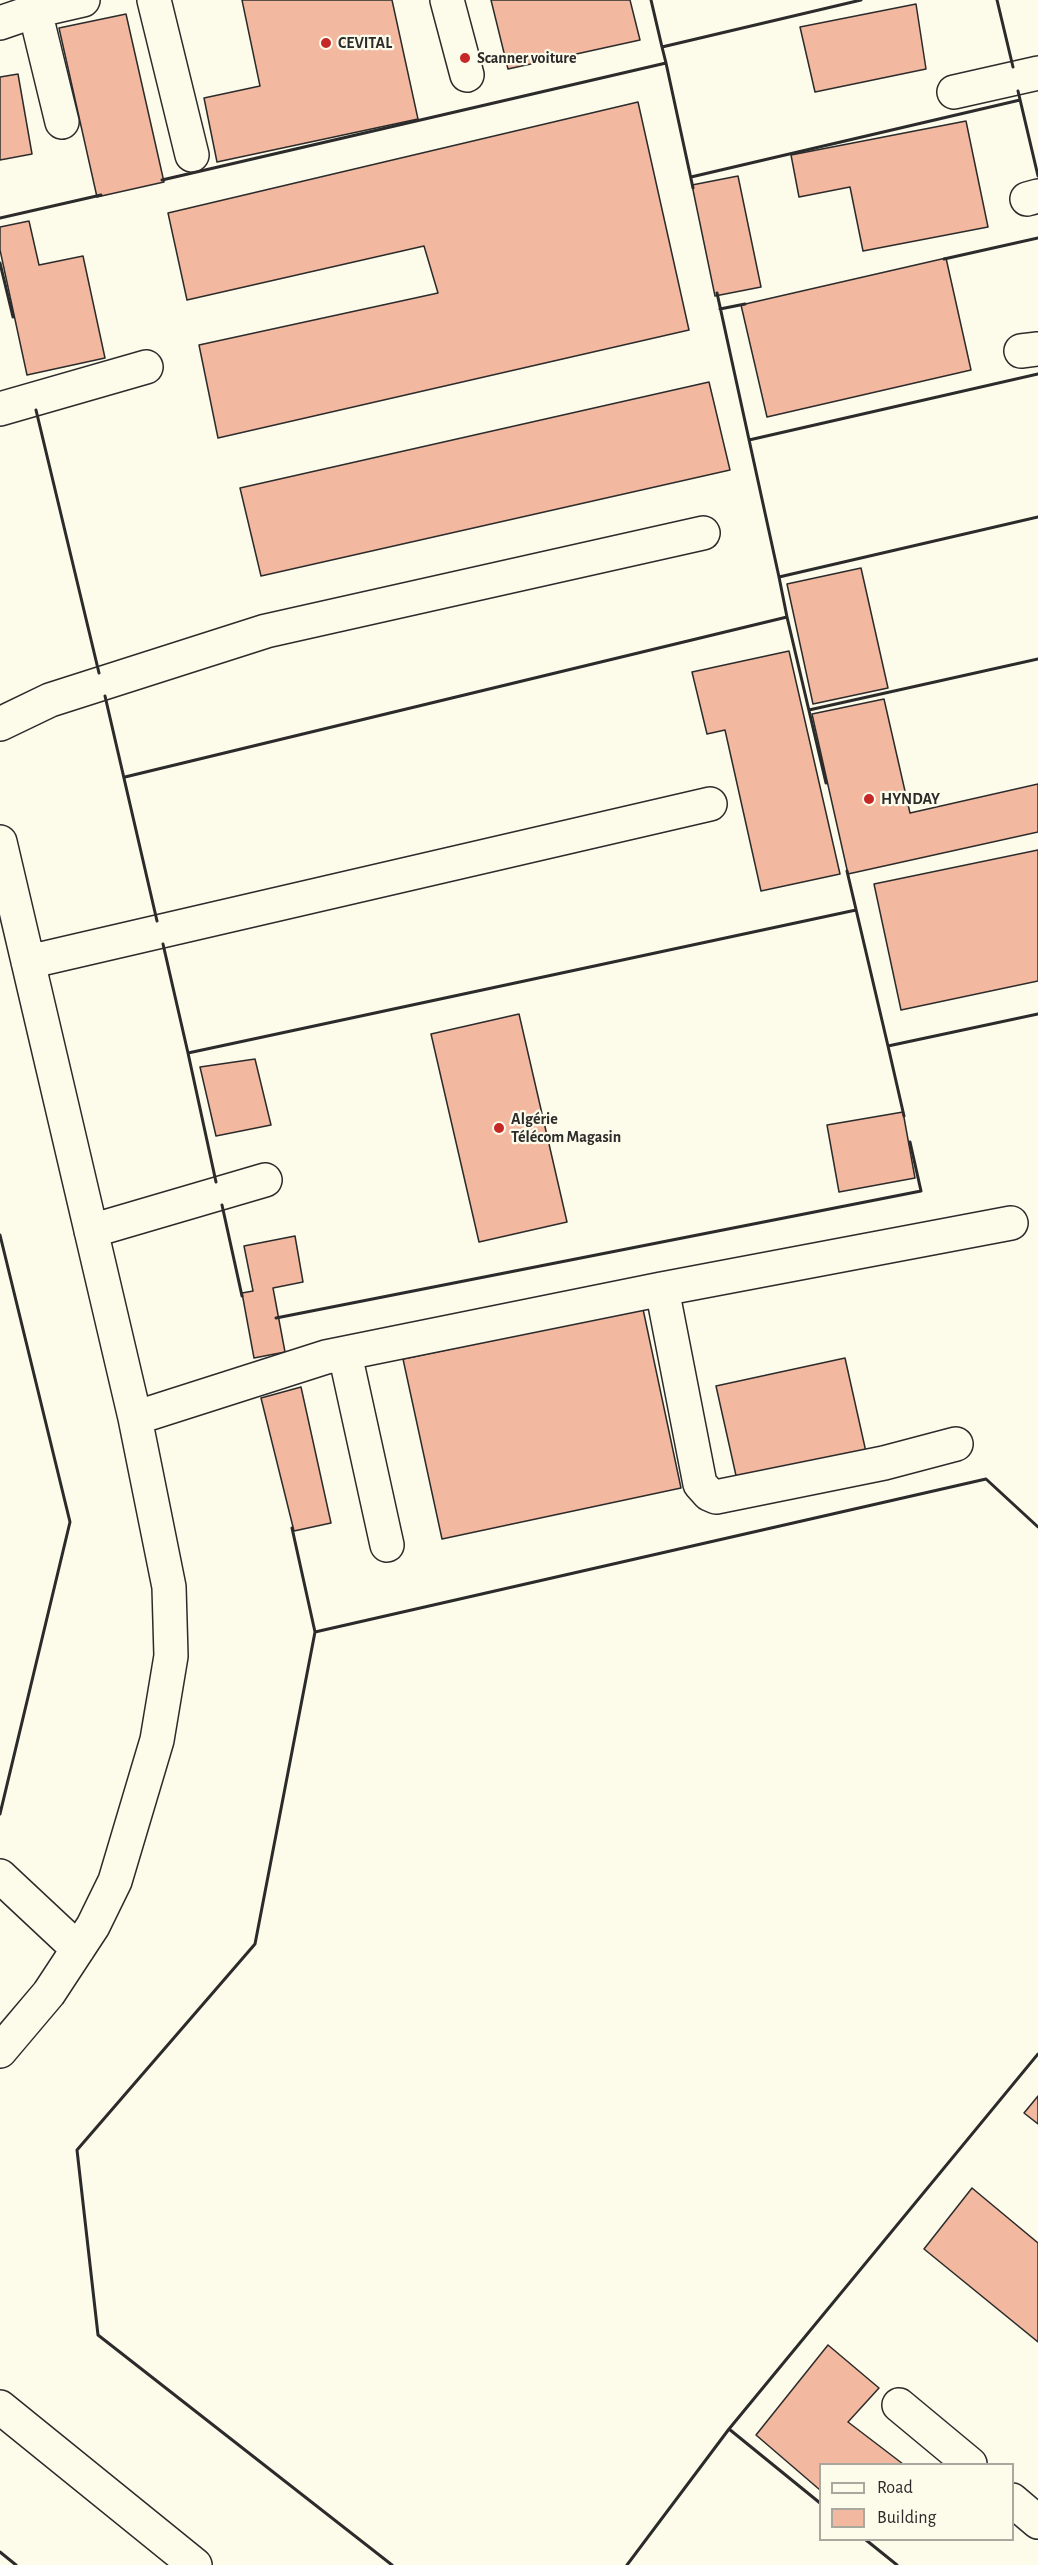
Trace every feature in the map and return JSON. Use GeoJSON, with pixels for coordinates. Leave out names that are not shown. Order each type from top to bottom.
{"type":"FeatureCollection","features":[{"type":"Feature","properties":{"kind":"street"},"geometry":{"type":"LineString","coordinates":[[0,23],[35,11],[83,0]]}},
{"type":"Feature","properties":{"kind":"street"},"geometry":{"type":"LineString","coordinates":[[154,0],[192,154]]}},
{"type":"Feature","properties":{"kind":"street"},"geometry":{"type":"LineString","coordinates":[[447,0],[467,75]]}},
{"type":"Feature","properties":{"kind":"street"},"geometry":{"type":"LineString","coordinates":[[35,11],[62,122]]}},
{"type":"Feature","properties":{"kind":"street"},"geometry":{"type":"LineString","coordinates":[[954,92],[1038,73]]}},
{"type":"Feature","properties":{"kind":"street"},"geometry":{"type":"LineString","coordinates":[[0,409],[146,367]]}},
{"type":"Feature","properties":{"kind":"street"},"geometry":{"type":"LineString","coordinates":[[0,724],[50,700],[266,631],[703,533]]}},
{"type":"Feature","properties":{"kind":"street"},"geometry":{"type":"LineString","coordinates":[[28,962],[710,804]]}},
{"type":"Feature","properties":{"kind":"street"},"geometry":{"type":"LineString","coordinates":[[0,842],[135,1418],[169,1587],[171,1656],[157,1740],[115,1881],[93,1926],[49,1993],[0,2051]]}},
{"type":"Feature","properties":{"kind":"street"},"geometry":{"type":"LineString","coordinates":[[91,1231],[265,1180]]}},
{"type":"Feature","properties":{"kind":"street"},"geometry":{"type":"LineString","coordinates":[[135,1418],[326,1357],[662,1289],[1011,1223]]}},
{"type":"Feature","properties":{"kind":"street"},"geometry":{"type":"LineString","coordinates":[[662,1289],[700,1484],[709,1494],[717,1497],[884,1463],[956,1444]]}},
{"type":"Feature","properties":{"kind":"street"},"geometry":{"type":"LineString","coordinates":[[345,1354],[387,1545]]}},
{"type":"Feature","properties":{"kind":"street"},"geometry":{"type":"LineString","coordinates":[[0,1876],[78,1949]]}},
{"type":"Feature","properties":{"kind":"street"},"geometry":{"type":"LineString","coordinates":[[899,2405],[969,2463]]}},
{"type":"Feature","properties":{"kind":"street"},"geometry":{"type":"LineString","coordinates":[[0,2408],[195,2565]]}},
{"type":"Feature","properties":{"kind":"street"},"geometry":{"type":"LineString","coordinates":[[1014,2502],[1038,2522]]}},
{"type":"Feature","properties":{"kind":"building","name":"CEVITAL"},"geometry":{"type":"Polygon","coordinates":[[[242,0],[392,0],[418,119],[217,162],[204,98],[260,86],[242,0]]]}},
{"type":"Feature","properties":{"kind":"building"},"geometry":{"type":"Polygon","coordinates":[[[491,0],[630,0],[640,40],[508,69],[491,0]]]}},
{"type":"Feature","properties":{"kind":"building"},"geometry":{"type":"Polygon","coordinates":[[[916,4],[926,69],[815,92],[800,27],[916,4]]]}},
{"type":"Feature","properties":{"kind":"building"},"geometry":{"type":"Polygon","coordinates":[[[126,14],[164,182],[97,197],[59,28],[126,14]]]}},
{"type":"Feature","properties":{"kind":"building"},"geometry":{"type":"Polygon","coordinates":[[[18,74],[32,154],[0,160],[0,77],[18,74]]]}},
{"type":"Feature","properties":{"kind":"building"},"geometry":{"type":"Polygon","coordinates":[[[638,102],[689,330],[218,438],[199,345],[438,293],[424,246],[187,300],[168,213],[638,102]]]}},
{"type":"Feature","properties":{"kind":"building"},"geometry":{"type":"Polygon","coordinates":[[[966,121],[988,227],[863,251],[850,187],[799,197],[791,155],[966,121]]]}},
{"type":"Feature","properties":{"kind":"building"},"geometry":{"type":"Polygon","coordinates":[[[738,176],[761,287],[715,296],[692,185],[738,176]]]}},
{"type":"Feature","properties":{"kind":"building"},"geometry":{"type":"Polygon","coordinates":[[[29,221],[39,265],[83,256],[105,358],[27,375],[0,250],[0,227],[29,221]]]}},
{"type":"Feature","properties":{"kind":"building"},"geometry":{"type":"Polygon","coordinates":[[[946,258],[971,370],[767,417],[741,305],[946,258]]]}},
{"type":"Feature","properties":{"kind":"building"},"geometry":{"type":"Polygon","coordinates":[[[709,382],[730,470],[261,576],[240,488],[709,382]]]}},
{"type":"Feature","properties":{"kind":"building"},"geometry":{"type":"Polygon","coordinates":[[[861,568],[888,688],[813,704],[787,584],[861,568]]]}},
{"type":"Feature","properties":{"kind":"building"},"geometry":{"type":"Polygon","coordinates":[[[789,651],[840,874],[761,891],[725,730],[707,734],[692,672],[789,651]]]}},
{"type":"Feature","properties":{"kind":"building","name":"HYNDAY"},"geometry":{"type":"Polygon","coordinates":[[[884,699],[910,813],[1038,784],[1038,832],[848,874],[812,714],[884,699]]]}},
{"type":"Feature","properties":{"kind":"building"},"geometry":{"type":"Polygon","coordinates":[[[1038,850],[1038,981],[901,1010],[874,884],[1038,850]]]}},
{"type":"Feature","properties":{"kind":"building","name":"Algérie Télécom Magasin"},"geometry":{"type":"Polygon","coordinates":[[[519,1014],[567,1222],[479,1242],[431,1034],[519,1014]]]}},
{"type":"Feature","properties":{"kind":"building"},"geometry":{"type":"Polygon","coordinates":[[[255,1059],[271,1125],[216,1136],[200,1067],[255,1059]]]}},
{"type":"Feature","properties":{"kind":"building"},"geometry":{"type":"Polygon","coordinates":[[[903,1112],[915,1178],[839,1192],[827,1125],[903,1112]]]}},
{"type":"Feature","properties":{"kind":"building"},"geometry":{"type":"Polygon","coordinates":[[[295,1236],[303,1282],[273,1288],[285,1352],[254,1358],[242,1293],[253,1291],[244,1246],[295,1236]]]}},
{"type":"Feature","properties":{"kind":"building"},"geometry":{"type":"Polygon","coordinates":[[[643,1309],[681,1488],[442,1539],[403,1359],[643,1309]]]}},
{"type":"Feature","properties":{"kind":"building"},"geometry":{"type":"Polygon","coordinates":[[[845,1358],[866,1452],[737,1480],[716,1386],[845,1358]]]}},
{"type":"Feature","properties":{"kind":"building"},"geometry":{"type":"Polygon","coordinates":[[[301,1387],[331,1523],[294,1531],[261,1398],[301,1387]]]}},
{"type":"Feature","properties":{"kind":"building"},"geometry":{"type":"Polygon","coordinates":[[[1038,2096],[1038,2124],[1024,2113],[1038,2096]]]}},
{"type":"Feature","properties":{"kind":"building"},"geometry":{"type":"Polygon","coordinates":[[[972,2188],[1038,2243],[1038,2342],[924,2249],[972,2188]]]}},
{"type":"Feature","properties":{"kind":"building"},"geometry":{"type":"Polygon","coordinates":[[[828,2345],[879,2388],[848,2422],[902,2463],[819,2463],[819,2489],[756,2435],[828,2345]]]}},
{"type":"Feature","properties":{"kind":"wall"},"geometry":{"type":"LineString","coordinates":[[651,0],[662,47]]}},
{"type":"Feature","properties":{"kind":"wall"},"geometry":{"type":"LineString","coordinates":[[162,180],[666,63],[662,47],[861,0]]}},
{"type":"Feature","properties":{"kind":"wall"},"geometry":{"type":"LineString","coordinates":[[997,0],[1013,67]]}},
{"type":"Feature","properties":{"kind":"wall"},"geometry":{"type":"LineString","coordinates":[[666,63],[693,188]]}},
{"type":"Feature","properties":{"kind":"wall"},"geometry":{"type":"LineString","coordinates":[[1018,91],[1038,176]]}},
{"type":"Feature","properties":{"kind":"wall"},"geometry":{"type":"LineString","coordinates":[[691,177],[1020,100]]}},
{"type":"Feature","properties":{"kind":"wall"},"geometry":{"type":"LineString","coordinates":[[0,218],[101,195]]}},
{"type":"Feature","properties":{"kind":"wall"},"geometry":{"type":"LineString","coordinates":[[944,259],[1038,238]]}},
{"type":"Feature","properties":{"kind":"wall"},"geometry":{"type":"LineString","coordinates":[[0,263],[13,317]]}},
{"type":"Feature","properties":{"kind":"wall"},"geometry":{"type":"LineString","coordinates":[[717,293],[779,577]]}},
{"type":"Feature","properties":{"kind":"wall"},"geometry":{"type":"LineString","coordinates":[[720,309],[745,304]]}},
{"type":"Feature","properties":{"kind":"wall"},"geometry":{"type":"LineString","coordinates":[[749,440],[1038,374]]}},
{"type":"Feature","properties":{"kind":"wall"},"geometry":{"type":"LineString","coordinates":[[36,410],[99,673]]}},
{"type":"Feature","properties":{"kind":"wall"},"geometry":{"type":"LineString","coordinates":[[125,777],[787,617],[779,577],[1038,517]]}},
{"type":"Feature","properties":{"kind":"wall"},"geometry":{"type":"LineString","coordinates":[[787,617],[826,783]]}},
{"type":"Feature","properties":{"kind":"wall"},"geometry":{"type":"LineString","coordinates":[[809,710],[1038,659]]}},
{"type":"Feature","properties":{"kind":"wall"},"geometry":{"type":"LineString","coordinates":[[105,696],[157,921]]}},
{"type":"Feature","properties":{"kind":"wall"},"geometry":{"type":"LineString","coordinates":[[847,871],[888,1046],[1038,1014]]}},
{"type":"Feature","properties":{"kind":"wall"},"geometry":{"type":"LineString","coordinates":[[163,944],[188,1053],[856,910]]}},
{"type":"Feature","properties":{"kind":"wall"},"geometry":{"type":"LineString","coordinates":[[888,1046],[904,1116]]}},
{"type":"Feature","properties":{"kind":"wall"},"geometry":{"type":"LineString","coordinates":[[188,1053],[216,1182]]}},
{"type":"Feature","properties":{"kind":"wall"},"geometry":{"type":"LineString","coordinates":[[276,1318],[921,1191],[910,1142]]}},
{"type":"Feature","properties":{"kind":"wall"},"geometry":{"type":"LineString","coordinates":[[222,1205],[242,1296]]}},
{"type":"Feature","properties":{"kind":"wall"},"geometry":{"type":"LineString","coordinates":[[0,1235],[70,1522],[0,1814]]}},
{"type":"Feature","properties":{"kind":"wall"},"geometry":{"type":"LineString","coordinates":[[392,2565],[98,2335],[77,2150],[255,1944],[315,1632],[986,1479],[1038,1527]]}},
{"type":"Feature","properties":{"kind":"wall"},"geometry":{"type":"LineString","coordinates":[[292,1528],[315,1632]]}},
{"type":"Feature","properties":{"kind":"wall"},"geometry":{"type":"LineString","coordinates":[[627,2565],[729,2429],[1038,2054]]}},
{"type":"Feature","properties":{"kind":"wall"},"geometry":{"type":"LineString","coordinates":[[729,2429],[819,2502]]}},
{"type":"Feature","properties":{"kind":"wall"},"geometry":{"type":"LineString","coordinates":[[867,2541],[897,2565]]}},
{"type":"Feature","properties":{"kind":"wall"},"geometry":{"type":"LineString","coordinates":[[0,2552],[16,2565]]}},
{"type":"Feature","properties":{"kind":"place","name":"CEVITAL"},"geometry":{"type":"Point","coordinates":[326,43]}},
{"type":"Feature","properties":{"kind":"place","name":"Scanner voiture"},"geometry":{"type":"Point","coordinates":[465,58]}},
{"type":"Feature","properties":{"kind":"place","name":"HYNDAY"},"geometry":{"type":"Point","coordinates":[869,799]}},
{"type":"Feature","properties":{"kind":"place","name":"Algérie Télécom Magasin"},"geometry":{"type":"Point","coordinates":[499,1128]}}]}
